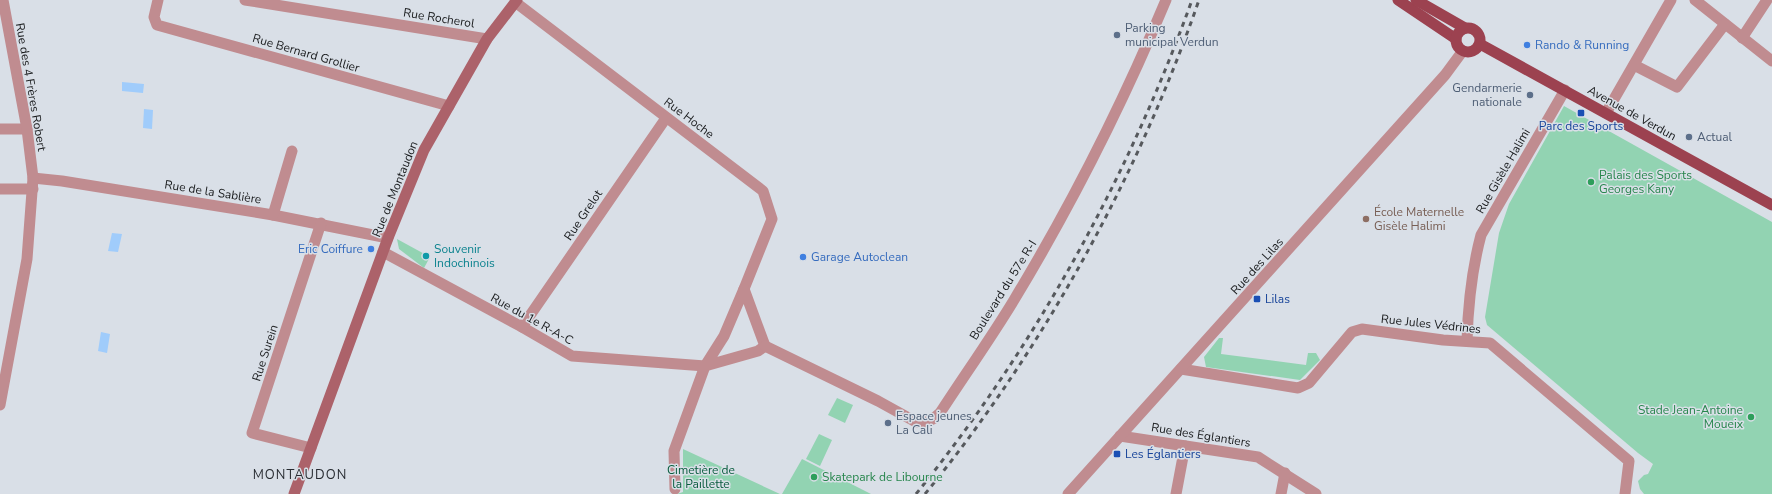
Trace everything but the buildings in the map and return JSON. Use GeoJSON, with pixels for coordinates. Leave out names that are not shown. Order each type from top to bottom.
{"type":"FeatureCollection","features":[{"type":"Feature","properties":{"kind":"main road"},"geometry":{"type":"LineString","coordinates":[[1398,0],[1456,39]]}},
{"type":"Feature","properties":{"kind":"main road"},"geometry":{"type":"LineString","coordinates":[[1416,0],[1465,28],[1476,30],[1480,36],[1480,44],[1473,52],[1462,52],[1457,46],[1456,39],[1458,32],[1465,28]]}},
{"type":"Feature","properties":{"kind":"main road","name":"Rue de Montaudon"},"geometry":{"type":"LineString","coordinates":[[294,494],[388,238],[424,150],[487,39],[516,1]]}},
{"type":"Feature","properties":{"kind":"main road","name":"Avenue de Verdun"},"geometry":{"type":"LineString","coordinates":[[1480,44],[1772,205]]}},
{"type":"Feature","properties":{"kind":"street","name":"Rue des 4 Frères Robert"},"geometry":{"type":"LineString","coordinates":[[0,405],[5,352],[27,259],[33,189],[27,129],[3,19],[3,0]]}},
{"type":"Feature","properties":{"kind":"street","name":"Rue Bernard Grollier"},"geometry":{"type":"LineString","coordinates":[[158,0],[154,16],[157,25],[449,106]]}},
{"type":"Feature","properties":{"kind":"street","name":"Rue Rocherol"},"geometry":{"type":"LineString","coordinates":[[244,0],[284,3],[487,39]]}},
{"type":"Feature","properties":{"kind":"street","name":"Boulevard du 57e R-I"},"geometry":{"type":"LineString","coordinates":[[765,346],[878,401],[916,422],[926,422],[933,419],[940,413],[1009,308],[1043,252],[1090,163],[1146,46],[1166,0]]}},
{"type":"Feature","properties":{"kind":"street"},"geometry":{"type":"LineString","coordinates":[[1606,113],[1672,0]]}},
{"type":"Feature","properties":{"kind":"street"},"geometry":{"type":"LineString","coordinates":[[1695,0],[1772,61]]}},
{"type":"Feature","properties":{"kind":"street"},"geometry":{"type":"LineString","coordinates":[[1742,38],[1767,0]]}},
{"type":"Feature","properties":{"kind":"street","name":"Rue Hoche"},"geometry":{"type":"LineString","coordinates":[[516,1],[666,118],[763,191],[772,219],[724,336],[705,366],[674,451],[675,489]]}},
{"type":"Feature","properties":{"kind":"street"},"geometry":{"type":"LineString","coordinates":[[1634,65],[1677,87],[1725,24]]}},
{"type":"Feature","properties":{"kind":"street","name":"Rue des Lilas"},"geometry":{"type":"LineString","coordinates":[[1068,494],[1440,81],[1462,52]]}},
{"type":"Feature","properties":{"kind":"street","name":"Rue Gisèle Halimi"},"geometry":{"type":"LineString","coordinates":[[1467,341],[1470,298],[1481,235],[1565,90]]}},
{"type":"Feature","properties":{"kind":"street","name":"Rue Grelot"},"geometry":{"type":"LineString","coordinates":[[522,327],[666,118]]}},
{"type":"Feature","properties":{"kind":"street"},"geometry":{"type":"LineString","coordinates":[[0,129],[27,129]]}},
{"type":"Feature","properties":{"kind":"street"},"geometry":{"type":"LineString","coordinates":[[273,215],[292,151]]}},
{"type":"Feature","properties":{"kind":"street","name":"Rue de la Sablière"},"geometry":{"type":"LineString","coordinates":[[33,178],[62,181],[321,223],[388,238]]}},
{"type":"Feature","properties":{"kind":"street"},"geometry":{"type":"LineString","coordinates":[[0,189],[33,189]]}},
{"type":"Feature","properties":{"kind":"street","name":"Rue Surein"},"geometry":{"type":"LineString","coordinates":[[311,448],[252,433],[321,223]]}},
{"type":"Feature","properties":{"kind":"street","name":"Rue du 1e R-A-C"},"geometry":{"type":"LineString","coordinates":[[384,252],[572,356],[705,366],[758,352],[765,346]]}},
{"type":"Feature","properties":{"kind":"street"},"geometry":{"type":"LineString","coordinates":[[744,289],[765,346]]}},
{"type":"Feature","properties":{"kind":"street","name":"Rue Jules Védrines"},"geometry":{"type":"LineString","coordinates":[[1181,369],[1298,388],[1309,383],[1352,332],[1362,329],[1443,340],[1490,343],[1629,461],[1625,494]]}},
{"type":"Feature","properties":{"kind":"street","name":"Rue des Églantiers"},"geometry":{"type":"LineString","coordinates":[[1120,436],[1258,457],[1316,494]]}},
{"type":"Feature","properties":{"kind":"street"},"geometry":{"type":"LineString","coordinates":[[1176,494],[1185,446]]}},
{"type":"Feature","properties":{"kind":"street"},"geometry":{"type":"LineString","coordinates":[[1281,494],[1285,473]]}},
{"type":"Feature","properties":{"kind":"green space"},"geometry":{"type":"Polygon","coordinates":[[[1564,106],[1772,222],[1772,494],[1644,494],[1640,489],[1638,481],[1644,475],[1648,474],[1653,464],[1487,325],[1485,317],[1499,233],[1509,204],[1564,106]]]}},
{"type":"Feature","properties":{"kind":"green space"},"geometry":{"type":"Polygon","coordinates":[[[397,239],[430,257],[424,268],[399,249],[397,239]]]}},
{"type":"Feature","properties":{"kind":"green space"},"geometry":{"type":"Polygon","coordinates":[[[1219,338],[1223,338],[1221,354],[1306,365],[1308,353],[1316,353],[1320,360],[1300,380],[1206,367],[1204,357],[1219,338]]]}},
{"type":"Feature","properties":{"kind":"green space"},"geometry":{"type":"Polygon","coordinates":[[[837,398],[853,405],[845,423],[828,415],[837,398]]]}},
{"type":"Feature","properties":{"kind":"green space"},"geometry":{"type":"Polygon","coordinates":[[[819,434],[832,440],[820,466],[806,459],[819,434]]]}},
{"type":"Feature","properties":{"kind":"green space","name":"Cimetière de la Paillette"},"geometry":{"type":"Polygon","coordinates":[[[683,449],[780,494],[677,494],[683,492],[683,449]]]}},
{"type":"Feature","properties":{"kind":"green space","name":"Skatepark de Libourne"},"geometry":{"type":"Polygon","coordinates":[[[802,459],[871,494],[782,494],[802,459]]]}},
{"type":"Feature","properties":{"kind":"water"},"geometry":{"type":"Polygon","coordinates":[[[122,82],[144,84],[143,93],[122,91],[122,82]]]}},
{"type":"Feature","properties":{"kind":"water"},"geometry":{"type":"Polygon","coordinates":[[[144,109],[153,110],[152,129],[143,128],[144,109]]]}},
{"type":"Feature","properties":{"kind":"water"},"geometry":{"type":"Polygon","coordinates":[[[112,233],[122,234],[118,252],[108,251],[112,233]]]}},
{"type":"Feature","properties":{"kind":"water"},"geometry":{"type":"Polygon","coordinates":[[[101,332],[110,334],[107,353],[98,351],[101,332]]]}},
{"type":"Feature","properties":{"kind":"railway"},"geometry":{"type":"LineString","coordinates":[[916,494],[959,438],[1000,380],[1039,320],[1075,259],[1139,132],[1167,66],[1192,0]]}},
{"type":"Feature","properties":{"kind":"railway"},"geometry":{"type":"LineString","coordinates":[[925,494],[968,439],[1009,381],[1047,321],[1083,259],[1117,196],[1147,131],[1175,66],[1199,0]]}},
{"type":"Feature","properties":{"kind":"place","name":"Parking municipal Verdun"},"geometry":{"type":"Point","coordinates":[1117,35]}},
{"type":"Feature","properties":{"kind":"place","name":"Rando & Running"},"geometry":{"type":"Point","coordinates":[1527,45]}},
{"type":"Feature","properties":{"kind":"place","name":"Gendarmerie nationale"},"geometry":{"type":"Point","coordinates":[1530,95]}},
{"type":"Feature","properties":{"kind":"place","name":"Parc des Sports"},"geometry":{"type":"Point","coordinates":[1581,113]}},
{"type":"Feature","properties":{"kind":"place","name":"Actual"},"geometry":{"type":"Point","coordinates":[1689,137]}},
{"type":"Feature","properties":{"kind":"place","name":"Palais des Sports Georges Kany"},"geometry":{"type":"Point","coordinates":[1591,182]}},
{"type":"Feature","properties":{"kind":"place","name":"École Maternelle Gisèle Halimi"},"geometry":{"type":"Point","coordinates":[1366,219]}},
{"type":"Feature","properties":{"kind":"place","name":"Eric Coiffure"},"geometry":{"type":"Point","coordinates":[371,249]}},
{"type":"Feature","properties":{"kind":"place","name":"Souvenir Indochinois"},"geometry":{"type":"Point","coordinates":[426,256]}},
{"type":"Feature","properties":{"kind":"place","name":"Garage Autoclean"},"geometry":{"type":"Point","coordinates":[803,257]}},
{"type":"Feature","properties":{"kind":"place","name":"Lilas"},"geometry":{"type":"Point","coordinates":[1257,299]}},
{"type":"Feature","properties":{"kind":"place","name":"Stade Jean-Antoine Moueix"},"geometry":{"type":"Point","coordinates":[1751,417]}},
{"type":"Feature","properties":{"kind":"place","name":"Espace jeunes La Cali"},"geometry":{"type":"Point","coordinates":[888,423]}},
{"type":"Feature","properties":{"kind":"place","name":"Les Églantiers"},"geometry":{"type":"Point","coordinates":[1117,454]}},
{"type":"Feature","properties":{"kind":"place","name":"Skatepark de Libourne"},"geometry":{"type":"Point","coordinates":[814,477]}},
{"type":"Feature","properties":{"kind":"district","name":"MONTAUDON"},"geometry":{"type":"Point","coordinates":[300,475]}}]}
